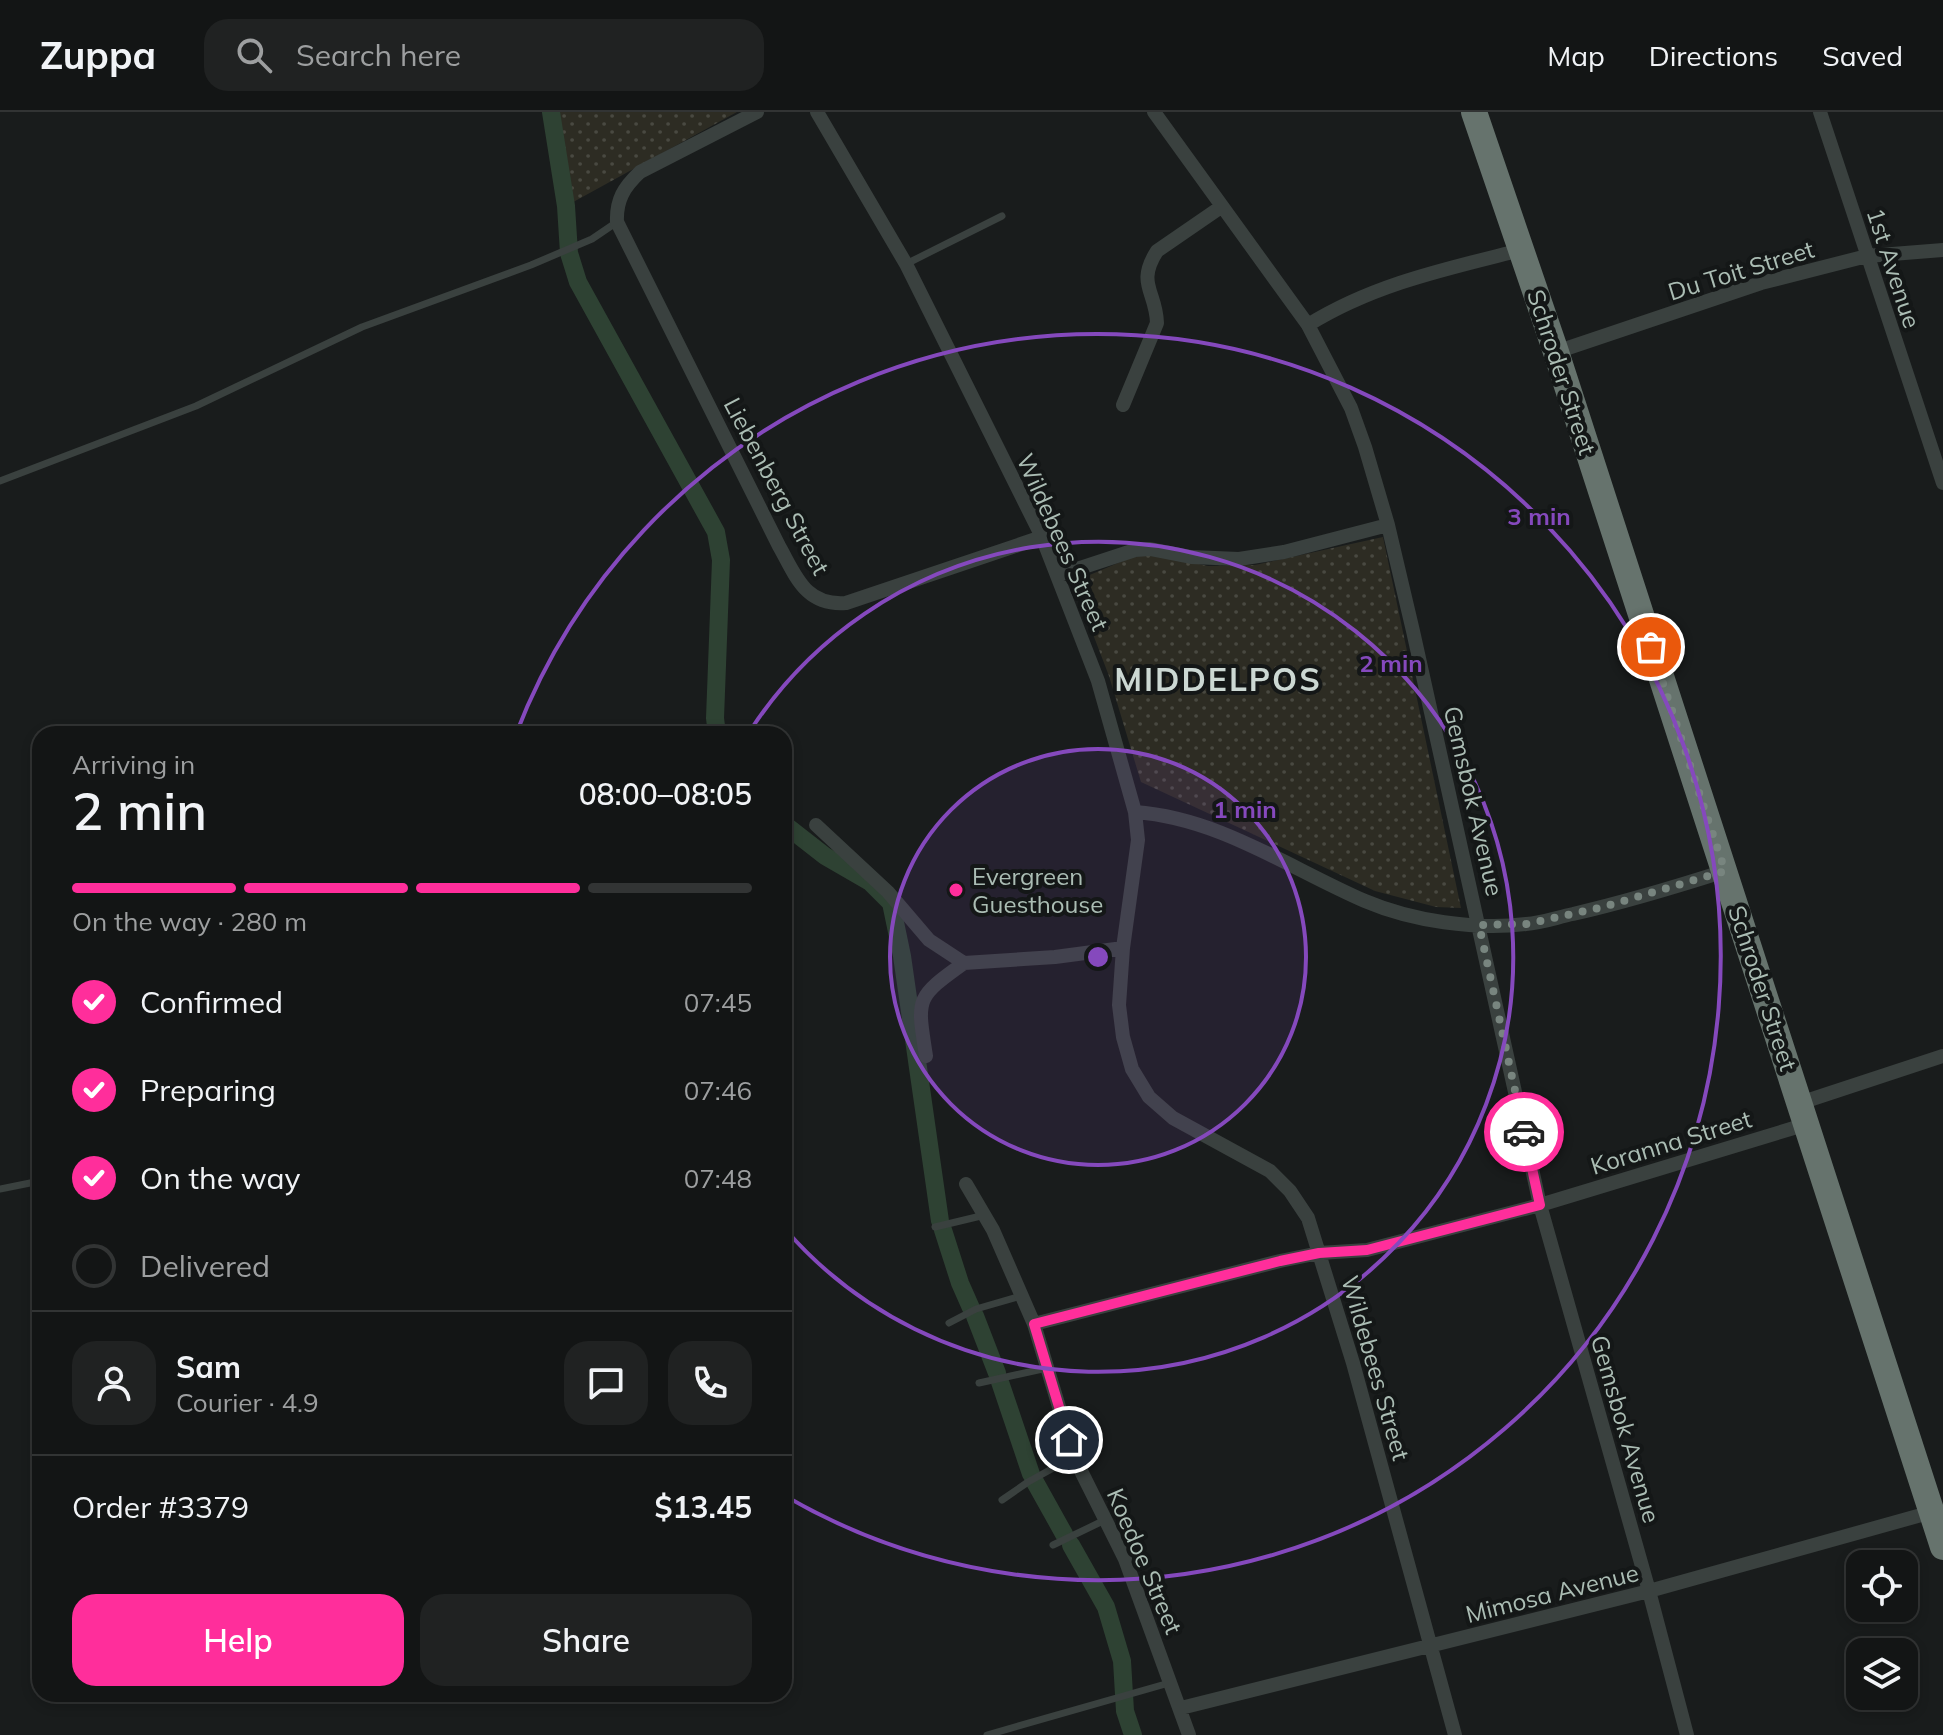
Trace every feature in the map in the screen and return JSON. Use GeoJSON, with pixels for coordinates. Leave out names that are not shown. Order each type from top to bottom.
{"type":"FeatureCollection","features":[{"type":"Feature","properties":{"kind":"highway","name":"Schroder Street"},"geometry":{"type":"LineString","coordinates":[[1474,112],[1556,352],[1943,1547]]}},
{"type":"Feature","properties":{"kind":"street"},"geometry":{"type":"LineString","coordinates":[[617,222],[616,204],[627,184],[640,172],[757,112]]}},
{"type":"Feature","properties":{"kind":"street","name":"Wildebees Street"},"geometry":{"type":"LineString","coordinates":[[817,112],[906,264],[1042,537],[1098,681],[1135,812],[1138,840],[1123,948],[1119,1005],[1123,1037],[1132,1069],[1149,1097],[1173,1118],[1270,1171],[1290,1191],[1308,1218],[1353,1363],[1455,1735]]}},
{"type":"Feature","properties":{"kind":"street","name":"Gemsbok Avenue"},"geometry":{"type":"LineString","coordinates":[[1154,112],[1308,325],[1351,408],[1388,525],[1540,1205],[1687,1735]]}},
{"type":"Feature","properties":{"kind":"street","name":"1st Avenue"},"geometry":{"type":"LineString","coordinates":[[1820,112],[1943,483]]}},
{"type":"Feature","properties":{"kind":"street"},"geometry":{"type":"LineString","coordinates":[[1123,405],[1157,323],[1146,283],[1152,258],[1157,251],[1221,207]]}},
{"type":"Feature","properties":{"kind":"street","name":"Liebenberg Street"},"geometry":{"type":"LineString","coordinates":[[617,222],[779,546],[811,596],[824,602],[846,603],[1042,537]]}},
{"type":"Feature","properties":{"kind":"street"},"geometry":{"type":"LineString","coordinates":[[1308,325],[1372,291],[1521,250]]}},
{"type":"Feature","properties":{"kind":"street","name":"Du Toit Street"},"geometry":{"type":"LineString","coordinates":[[1556,352],[1761,283],[1867,256],[1943,250]]}},
{"type":"Feature","properties":{"kind":"street"},"geometry":{"type":"LineString","coordinates":[[1059,575],[1135,550],[1239,559],[1284,552],[1388,525]]}},
{"type":"Feature","properties":{"kind":"street"},"geometry":{"type":"LineString","coordinates":[[1135,812],[1178,817],[1234,838],[1367,902],[1434,919],[1479,925],[1527,924],[1603,907],[1725,871]]}},
{"type":"Feature","properties":{"kind":"street"},"geometry":{"type":"LineString","coordinates":[[816,825],[888,892],[929,940],[964,963]]}},
{"type":"Feature","properties":{"kind":"street"},"geometry":{"type":"LineString","coordinates":[[926,1056],[920,1016],[921,1000],[936,983],[964,963],[1055,957],[1123,948]]}},
{"type":"Feature","properties":{"kind":"street","name":"Koranna Street"},"geometry":{"type":"LineString","coordinates":[[1034,1324],[1319,1253],[1367,1250],[1540,1205],[1804,1114],[1943,1056]]}},
{"type":"Feature","properties":{"kind":"street","name":"Koedoe Street"},"geometry":{"type":"LineString","coordinates":[[966,1184],[985,1215],[1034,1324],[1075,1456],[1125,1559],[1189,1735]]}},
{"type":"Feature","properties":{"kind":"street","name":"Mimosa Avenue"},"geometry":{"type":"LineString","coordinates":[[1181,1708],[1649,1591],[1932,1512]]}},
{"type":"Feature","properties":{"kind":"lane"},"geometry":{"type":"LineString","coordinates":[[906,264],[1002,216]]}},
{"type":"Feature","properties":{"kind":"lane"},"geometry":{"type":"LineString","coordinates":[[0,481],[196,406],[362,327],[560,253],[592,239],[617,222]]}},
{"type":"Feature","properties":{"kind":"lane"},"geometry":{"type":"LineString","coordinates":[[0,1189],[32,1183]]}},
{"type":"Feature","properties":{"kind":"lane"},"geometry":{"type":"LineString","coordinates":[[935,1227],[985,1215]]}},
{"type":"Feature","properties":{"kind":"lane"},"geometry":{"type":"LineString","coordinates":[[949,1323],[976,1309],[1021,1296]]}},
{"type":"Feature","properties":{"kind":"lane"},"geometry":{"type":"LineString","coordinates":[[979,1383],[1047,1368]]}},
{"type":"Feature","properties":{"kind":"lane"},"geometry":{"type":"LineString","coordinates":[[1002,1500],[1075,1456]]}},
{"type":"Feature","properties":{"kind":"lane"},"geometry":{"type":"LineString","coordinates":[[1053,1545],[1105,1520]]}},
{"type":"Feature","properties":{"kind":"lane"},"geometry":{"type":"LineString","coordinates":[[987,1735],[1172,1682]]}},
{"type":"Feature","properties":{"kind":"shaded area"},"geometry":{"type":"Polygon","coordinates":[[[551,112],[737,112],[566,206],[551,112]]]}},
{"type":"Feature","properties":{"kind":"shaded area"},"geometry":{"type":"Polygon","coordinates":[[[1383,537],[1461,908],[1436,907],[1375,891],[1141,782],[1109,676],[1073,582],[1144,552],[1208,566],[1255,565],[1383,537]]]}},
{"type":"Feature","properties":{"kind":"waterway"},"geometry":{"type":"LineString","coordinates":[[551,112],[566,206],[569,253],[578,282],[716,532],[721,560],[716,726]]}},
{"type":"Feature","properties":{"kind":"waterway"},"geometry":{"type":"LineString","coordinates":[[792,830],[825,856],[870,882],[891,903],[902,956],[940,1221]]}},
{"type":"Feature","properties":{"kind":"waterway"},"geometry":{"type":"LineString","coordinates":[[943,1230],[971,1308]]}},
{"type":"Feature","properties":{"kind":"waterway"},"geometry":{"type":"LineString","coordinates":[[975,1316],[997,1373]]}},
{"type":"Feature","properties":{"kind":"waterway"},"geometry":{"type":"LineString","coordinates":[[1000,1382],[1031,1474]]}},
{"type":"Feature","properties":{"kind":"waterway"},"geometry":{"type":"LineString","coordinates":[[1035,1482],[1064,1534]]}},
{"type":"Feature","properties":{"kind":"waterway"},"geometry":{"type":"LineString","coordinates":[[1071,1545],[1106,1607],[1122,1661],[1125,1711],[1133,1735]]}},
{"type":"Feature","properties":{"kind":"way so far"},"geometry":{"type":"LineString","coordinates":[[1524,1132],[1479,925],[1527,924],[1603,907],[1725,871],[1651,647]]}},
{"type":"Feature","properties":{"kind":"place","name":"Evergreen Guesthouse"},"geometry":{"type":"Point","coordinates":[956,890]}},
{"type":"Feature","properties":{"kind":"district","name":"MIDDELPOS"},"geometry":{"type":"Point","coordinates":[1218,679]}},
{"type":"Feature","properties":{"kind":"route"},"geometry":{"type":"LineString","coordinates":[[1069,1440],[1034,1324],[1280,1261],[1319,1253],[1367,1250],[1540,1205],[1524,1132]]}}]}
